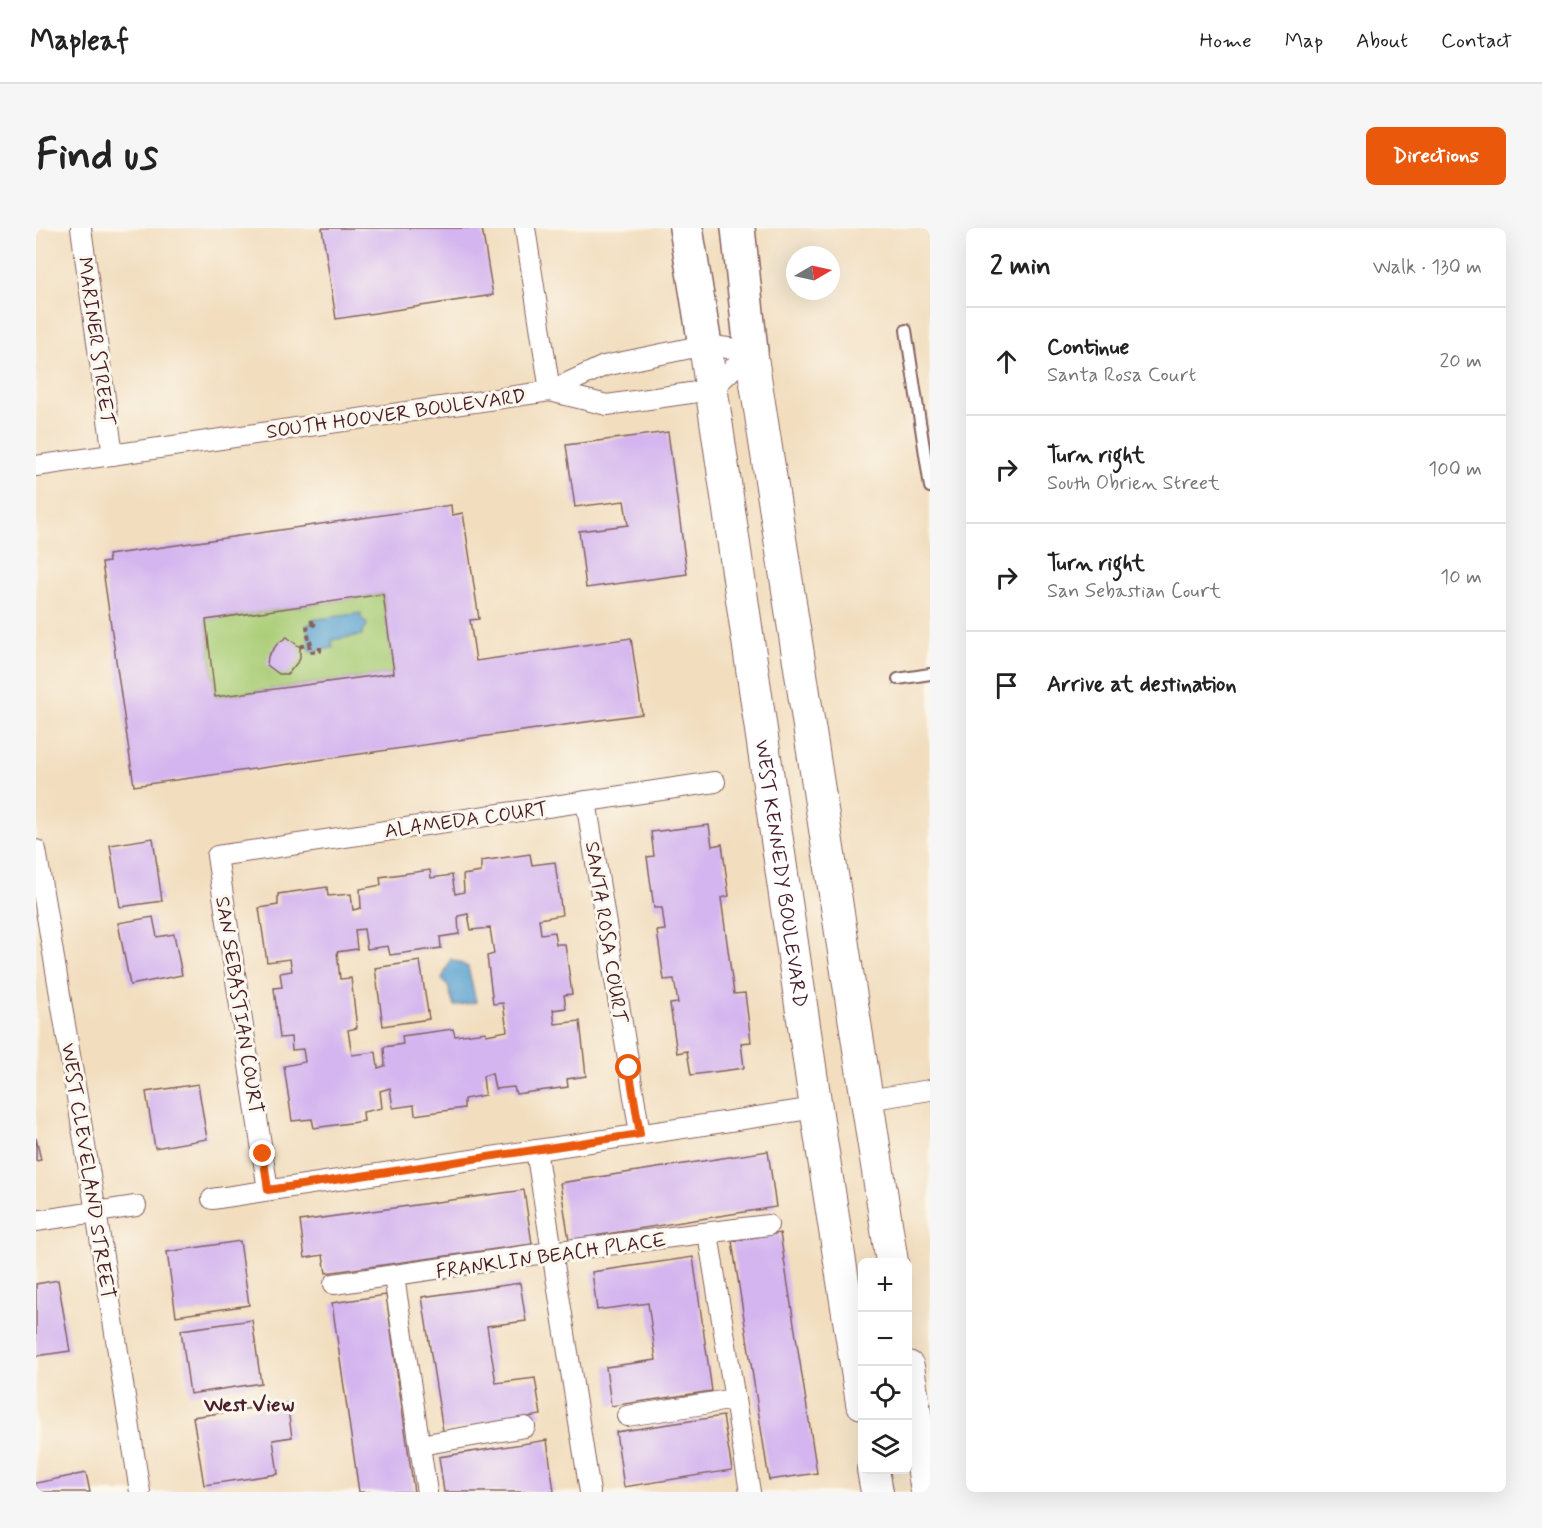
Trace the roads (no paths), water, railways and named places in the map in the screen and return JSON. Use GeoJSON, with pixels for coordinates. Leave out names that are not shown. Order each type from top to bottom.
{"type":"FeatureCollection","features":[{"type":"Feature","properties":{"kind":"highway"},"geometry":{"type":"LineString","coordinates":[[686,228],[705,345]]}},
{"type":"Feature","properties":{"kind":"highway"},"geometry":{"type":"LineString","coordinates":[[738,228],[751,351]]}},
{"type":"Feature","properties":{"kind":"main road","name":"WEST KENNEDY BOULEVARD"},"geometry":{"type":"LineString","coordinates":[[705,345],[816,1108],[858,1376]]}},
{"type":"Feature","properties":{"kind":"main road"},"geometry":{"type":"LineString","coordinates":[[751,351],[891,1258]]}},
{"type":"Feature","properties":{"kind":"main road"},"geometry":{"type":"LineString","coordinates":[[816,1108],[867,1100]]}},
{"type":"Feature","properties":{"kind":"main road"},"geometry":{"type":"LineString","coordinates":[[912,1393],[927,1492]]}},
{"type":"Feature","properties":{"kind":"main road"},"geometry":{"type":"LineString","coordinates":[[874,1474],[877,1492]]}},
{"type":"Feature","properties":{"kind":"street","name":"MARINER STREET"},"geometry":{"type":"LineString","coordinates":[[81,228],[113,455]]}},
{"type":"Feature","properties":{"kind":"street"},"geometry":{"type":"LineString","coordinates":[[525,228],[550,391],[607,405],[711,390],[751,351]]}},
{"type":"Feature","properties":{"kind":"street","name":"SOUTH HOOVER BOULEVARD"},"geometry":{"type":"LineString","coordinates":[[36,466],[550,391],[604,366],[705,345],[751,351]]}},
{"type":"Feature","properties":{"kind":"street","name":"ALAMEDA COURT"},"geometry":{"type":"LineString","coordinates":[[217,856],[715,782]]}},
{"type":"Feature","properties":{"kind":"street","name":"SANTA ROSA COURT"},"geometry":{"type":"LineString","coordinates":[[586,801],[640,1134]]}},
{"type":"Feature","properties":{"kind":"street","name":"WEST CLEVELAND STREET"},"geometry":{"type":"LineString","coordinates":[[36,850],[140,1492]]}},
{"type":"Feature","properties":{"kind":"street","name":"SAN SEBASTIAN COURT"},"geometry":{"type":"LineString","coordinates":[[217,856],[268,1190]]}},
{"type":"Feature","properties":{"kind":"street"},"geometry":{"type":"LineString","coordinates":[[867,1100],[930,1090]]}},
{"type":"Feature","properties":{"kind":"street"},"geometry":{"type":"LineString","coordinates":[[212,1199],[816,1108]]}},
{"type":"Feature","properties":{"kind":"street"},"geometry":{"type":"LineString","coordinates":[[536,1150],[590,1492]]}},
{"type":"Feature","properties":{"kind":"street"},"geometry":{"type":"LineString","coordinates":[[36,1221],[136,1206]]}},
{"type":"Feature","properties":{"kind":"street","name":"FRANKLIN BEACH PLACE"},"geometry":{"type":"LineString","coordinates":[[334,1284],[394,1277],[551,1252],[768,1225]]}},
{"type":"Feature","properties":{"kind":"street"},"geometry":{"type":"LineString","coordinates":[[708,1234],[750,1492]]}},
{"type":"Feature","properties":{"kind":"street"},"geometry":{"type":"LineString","coordinates":[[394,1277],[427,1492]]}},
{"type":"Feature","properties":{"kind":"street"},"geometry":{"type":"LineString","coordinates":[[627,1416],[735,1399]]}},
{"type":"Feature","properties":{"kind":"street"},"geometry":{"type":"LineString","coordinates":[[420,1445],[525,1427]]}},
{"type":"Feature","properties":{"kind":"lane"},"geometry":{"type":"LineString","coordinates":[[906,330],[930,482]]}},
{"type":"Feature","properties":{"kind":"lane"},"geometry":{"type":"LineString","coordinates":[[898,679],[930,674]]}},
{"type":"Feature","properties":{"kind":"water"},"geometry":{"type":"Polygon","coordinates":[[[361,613],[361,618],[367,624],[362,635],[332,640],[333,648],[310,652],[307,625],[312,623],[312,620],[361,613]]]}},
{"type":"Feature","properties":{"kind":"water"},"geometry":{"type":"Polygon","coordinates":[[[451,959],[468,967],[476,1002],[454,1006],[448,986],[442,979],[451,959]]]}},
{"type":"Feature","properties":{"kind":"district","name":"West View"},"geometry":{"type":"Point","coordinates":[249,1404]}}]}
